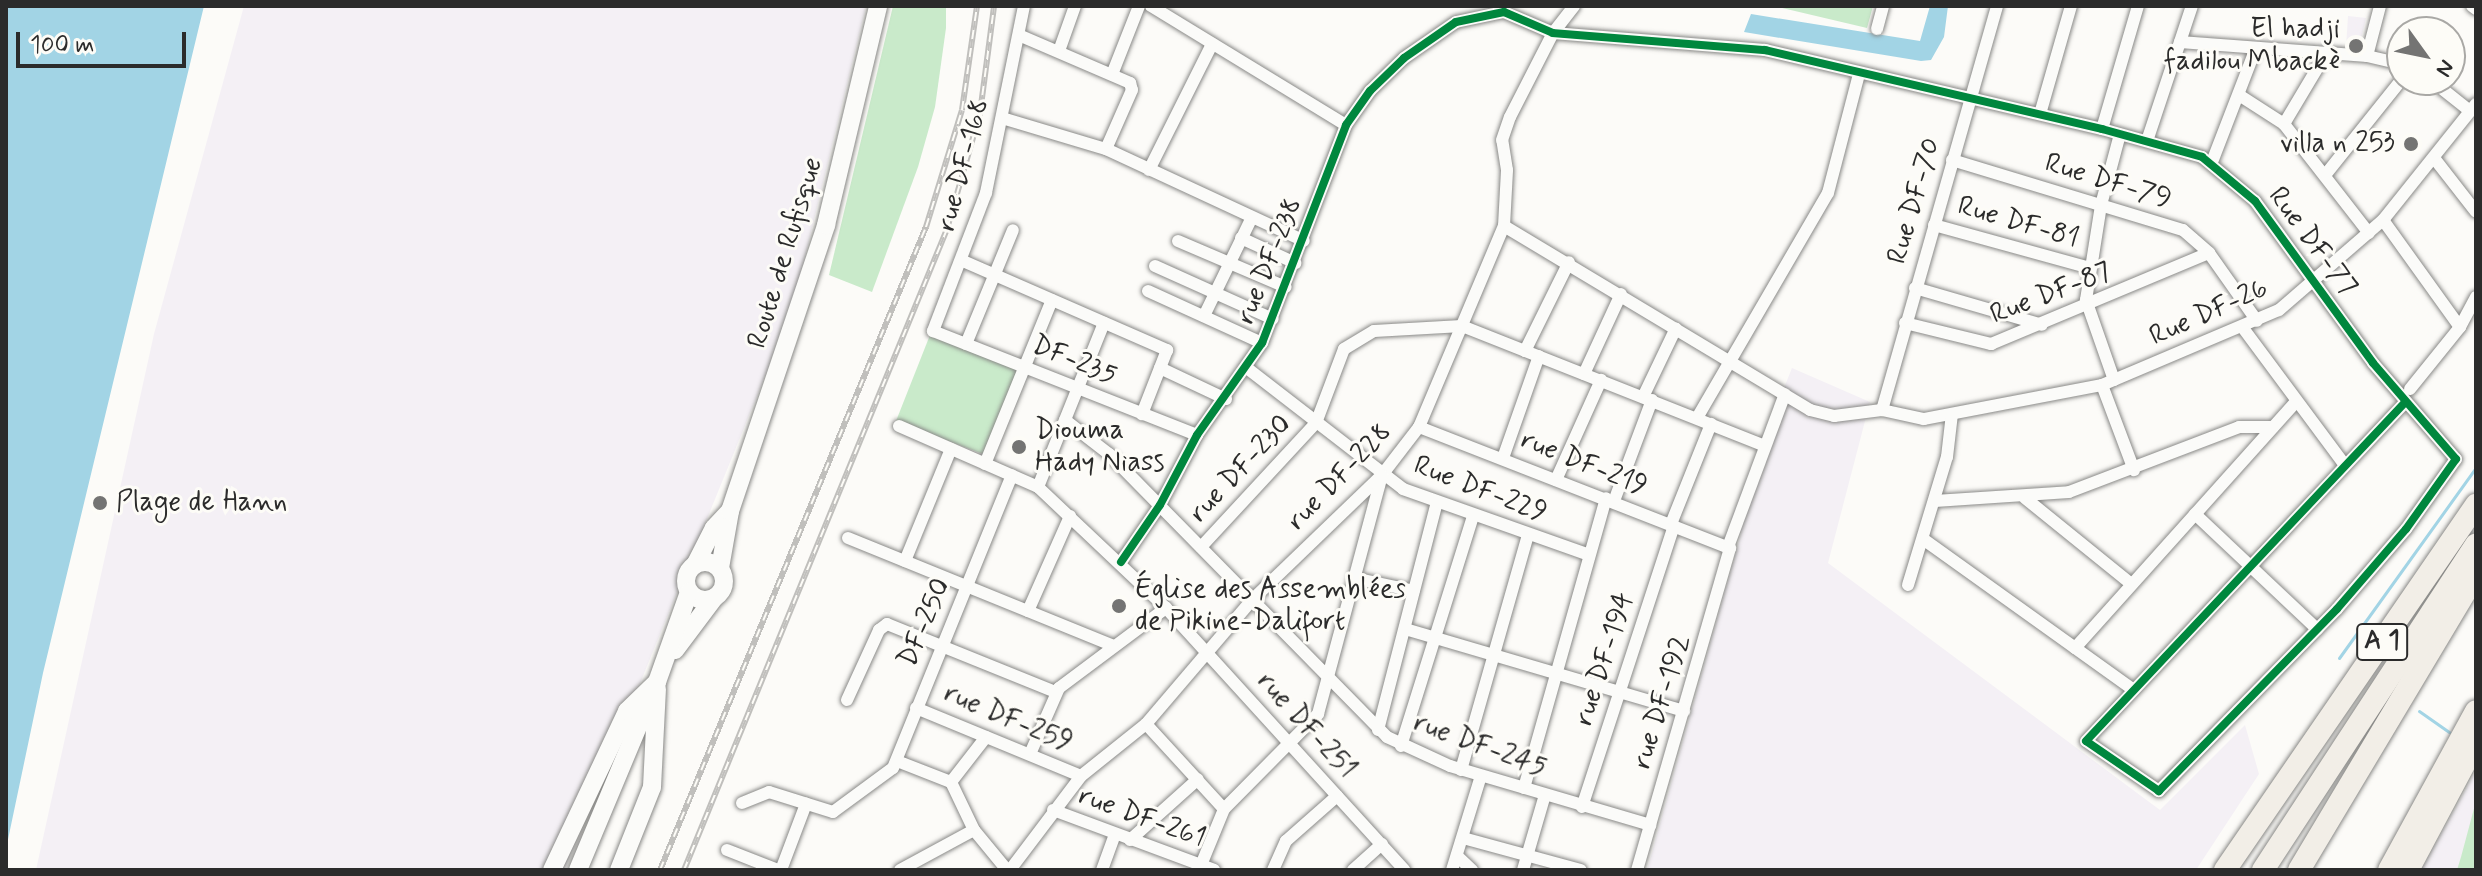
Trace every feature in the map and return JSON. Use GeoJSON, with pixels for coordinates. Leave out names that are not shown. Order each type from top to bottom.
{"type":"FeatureCollection","features":[{"type":"Feature","properties":{"kind":"highway","name":"A 1"},"geometry":{"type":"LineString","coordinates":[[2235,870],[2288,779],[2476,505]]}},
{"type":"Feature","properties":{"kind":"highway","name":"A 1"},"geometry":{"type":"LineString","coordinates":[[2263,870],[2476,544]]}},
{"type":"Feature","properties":{"kind":"highway"},"geometry":{"type":"LineString","coordinates":[[2299,870],[2476,574]]}},
{"type":"Feature","properties":{"kind":"highway"},"geometry":{"type":"LineString","coordinates":[[2389,870],[2476,711]]}},
{"type":"Feature","properties":{"kind":"highway"},"geometry":{"type":"LineString","coordinates":[[2408,870],[2476,742]]}},
{"type":"Feature","properties":{"kind":"highway"},"geometry":{"type":"LineString","coordinates":[[2225,870],[2288,779]]}},
{"type":"Feature","properties":{"kind":"main road","name":"Route de Rufisque"},"geometry":{"type":"LineString","coordinates":[[720,568],[730,511],[801,312],[878,6]]}},
{"type":"Feature","properties":{"kind":"main road","name":"Route de Rufisque"},"geometry":{"type":"LineString","coordinates":[[696,563],[714,528],[730,511]]}},
{"type":"Feature","properties":{"kind":"main road"},"geometry":{"type":"LineString","coordinates":[[578,870],[666,662],[696,563],[720,568],[724,585],[666,662]]}},
{"type":"Feature","properties":{"kind":"main road"},"geometry":{"type":"LineString","coordinates":[[687,588],[696,598],[714,598]]}},
{"type":"Feature","properties":{"kind":"main road"},"geometry":{"type":"LineString","coordinates":[[552,870],[627,711],[657,682]]}},
{"type":"Feature","properties":{"kind":"main road"},"geometry":{"type":"LineString","coordinates":[[619,870],[652,787],[657,682]]}},
{"type":"Feature","properties":{"kind":"street","name":"rue DF-168"},"geometry":{"type":"LineString","coordinates":[[933,331],[963,261],[986,193],[1021,36],[1024,6]]}},
{"type":"Feature","properties":{"kind":"street"},"geometry":{"type":"LineString","coordinates":[[1059,51],[1075,6]]}},
{"type":"Feature","properties":{"kind":"street"},"geometry":{"type":"LineString","coordinates":[[1113,72],[1139,6]]}},
{"type":"Feature","properties":{"kind":"street"},"geometry":{"type":"LineString","coordinates":[[1454,6],[1456,22]]}},
{"type":"Feature","properties":{"kind":"street","name":"rue DF-228"},"geometry":{"type":"LineString","coordinates":[[1009,870],[1081,776],[1146,724],[1252,600],[1382,475],[1419,427],[1504,226],[1507,170],[1502,140],[1553,33],[1574,6]]}},
{"type":"Feature","properties":{"kind":"street"},"geometry":{"type":"LineString","coordinates":[[1877,29],[1883,6]]}},
{"type":"Feature","properties":{"kind":"street","name":"Rue DF-70"},"geometry":{"type":"LineString","coordinates":[[1882,410],[1997,6]]}},
{"type":"Feature","properties":{"kind":"street"},"geometry":{"type":"LineString","coordinates":[[2040,114],[2071,6]]}},
{"type":"Feature","properties":{"kind":"street"},"geometry":{"type":"LineString","coordinates":[[2102,129],[2138,6]]}},
{"type":"Feature","properties":{"kind":"street"},"geometry":{"type":"LineString","coordinates":[[2367,56],[2380,6]]}},
{"type":"Feature","properties":{"kind":"street"},"geometry":{"type":"LineString","coordinates":[[1156,7],[1346,125]]}},
{"type":"Feature","properties":{"kind":"street"},"geometry":{"type":"LineString","coordinates":[[2147,141],[2180,42],[2187,7]]}},
{"type":"Feature","properties":{"kind":"street","name":"Rue DF-77"},"geometry":{"type":"LineString","coordinates":[[1456,22],[1504,12],[1553,33],[1740,46],[2102,129],[2212,162],[2255,201],[2405,402],[2456,459],[2406,529],[2317,629]]}},
{"type":"Feature","properties":{"kind":"street","name":"rue DF-238"},"geometry":{"type":"LineString","coordinates":[[1121,562],[1160,505],[1197,435],[1248,369],[1262,343],[1304,241],[1346,125],[1370,91],[1456,22]]}},
{"type":"Feature","properties":{"kind":"street"},"geometry":{"type":"LineString","coordinates":[[1021,36],[1113,72],[1130,83],[1132,90],[1106,149]]}},
{"type":"Feature","properties":{"kind":"street"},"geometry":{"type":"LineString","coordinates":[[2180,42],[2327,52],[2386,60]]}},
{"type":"Feature","properties":{"kind":"street"},"geometry":{"type":"LineString","coordinates":[[1149,170],[1212,44]]}},
{"type":"Feature","properties":{"kind":"street"},"geometry":{"type":"LineString","coordinates":[[2212,162],[2256,48]]}},
{"type":"Feature","properties":{"kind":"street"},"geometry":{"type":"LineString","coordinates":[[2284,124],[2327,52]]}},
{"type":"Feature","properties":{"kind":"street"},"geometry":{"type":"LineString","coordinates":[[1697,418],[1828,193],[1859,74]]}},
{"type":"Feature","properties":{"kind":"street"},"geometry":{"type":"LineString","coordinates":[[2239,95],[2284,124],[2369,233]]}},
{"type":"Feature","properties":{"kind":"street"},"geometry":{"type":"LineString","coordinates":[[2326,174],[2388,96]]}},
{"type":"Feature","properties":{"kind":"street"},"geometry":{"type":"LineString","coordinates":[[2456,96],[2473,107]]}},
{"type":"Feature","properties":{"kind":"street","name":"Rue DF-26"},"geometry":{"type":"LineString","coordinates":[[1504,226],[1822,414],[1858,416],[1882,410],[1924,419],[2108,382],[2257,321],[2314,282],[2383,220],[2473,107]]}},
{"type":"Feature","properties":{"kind":"street"},"geometry":{"type":"LineString","coordinates":[[1002,118],[1106,149],[1304,241]]}},
{"type":"Feature","properties":{"kind":"street"},"geometry":{"type":"LineString","coordinates":[[2120,134],[2101,205],[2086,293],[2087,307],[2134,470]]}},
{"type":"Feature","properties":{"kind":"street"},"geometry":{"type":"LineString","coordinates":[[2434,158],[2476,212]]}},
{"type":"Feature","properties":{"kind":"street","name":"Rue DF-79"},"geometry":{"type":"LineString","coordinates":[[1952,160],[2183,230],[2209,253],[2257,321]]}},
{"type":"Feature","properties":{"kind":"street"},"geometry":{"type":"LineString","coordinates":[[1204,316],[1251,219]]}},
{"type":"Feature","properties":{"kind":"street"},"geometry":{"type":"LineString","coordinates":[[2383,220],[2460,327]]}},
{"type":"Feature","properties":{"kind":"street","name":"Rue DF-81"},"geometry":{"type":"LineString","coordinates":[[1934,225],[2090,268]]}},
{"type":"Feature","properties":{"kind":"street"},"geometry":{"type":"LineString","coordinates":[[966,344],[1013,230]]}},
{"type":"Feature","properties":{"kind":"street"},"geometry":{"type":"LineString","coordinates":[[1241,238],[1295,263]]}},
{"type":"Feature","properties":{"kind":"street"},"geometry":{"type":"LineString","coordinates":[[1178,241],[1286,287]]}},
{"type":"Feature","properties":{"kind":"street","name":"Rue DF-87"},"geometry":{"type":"LineString","coordinates":[[1905,323],[1991,344],[2087,307],[2209,253]]}},
{"type":"Feature","properties":{"kind":"street"},"geometry":{"type":"LineString","coordinates":[[963,261],[1167,350],[1142,414]]}},
{"type":"Feature","properties":{"kind":"street"},"geometry":{"type":"LineString","coordinates":[[1525,351],[1569,262]]}},
{"type":"Feature","properties":{"kind":"street"},"geometry":{"type":"LineString","coordinates":[[1155,266],[1217,290],[1273,319]]}},
{"type":"Feature","properties":{"kind":"street"},"geometry":{"type":"LineString","coordinates":[[1915,288],[2042,325]]}},
{"type":"Feature","properties":{"kind":"street"},"geometry":{"type":"LineString","coordinates":[[1148,291],[1262,343]]}},
{"type":"Feature","properties":{"kind":"street"},"geometry":{"type":"LineString","coordinates":[[1584,374],[1621,294]]}},
{"type":"Feature","properties":{"kind":"street"},"geometry":{"type":"LineString","coordinates":[[2410,389],[2460,327],[2476,297]]}},
{"type":"Feature","properties":{"kind":"street"},"geometry":{"type":"LineString","coordinates":[[985,464],[1052,300]]}},
{"type":"Feature","properties":{"kind":"street"},"geometry":{"type":"LineString","coordinates":[[1038,487],[1104,323]]}},
{"type":"Feature","properties":{"kind":"street"},"geometry":{"type":"LineString","coordinates":[[1316,423],[1344,349],[1358,339],[1396,328],[1462,326],[1763,445]]}},
{"type":"Feature","properties":{"kind":"street"},"geometry":{"type":"LineString","coordinates":[[1524,788],[1589,555],[1676,328]]}},
{"type":"Feature","properties":{"kind":"street"},"geometry":{"type":"LineString","coordinates":[[2243,328],[2295,403],[2344,464]]}},
{"type":"Feature","properties":{"kind":"street","name":"DF-235"},"geometry":{"type":"LineString","coordinates":[[933,331],[1197,435]]}},
{"type":"Feature","properties":{"kind":"street"},"geometry":{"type":"LineString","coordinates":[[1503,458],[1539,356]]}},
{"type":"Feature","properties":{"kind":"street"},"geometry":{"type":"LineString","coordinates":[[1160,368],[1226,399]]}},
{"type":"Feature","properties":{"kind":"street","name":"Rue DF-229"},"geometry":{"type":"LineString","coordinates":[[1248,369],[1382,475],[1473,516],[1589,555]]}},
{"type":"Feature","properties":{"kind":"street"},"geometry":{"type":"LineString","coordinates":[[1556,480],[1601,380]]}},
{"type":"Feature","properties":{"kind":"street","name":"rue DF-192"},"geometry":{"type":"LineString","coordinates":[[1637,870],[1729,548],[1763,445],[1785,394]]}},
{"type":"Feature","properties":{"kind":"street"},"geometry":{"type":"LineString","coordinates":[[2195,514],[2248,564],[2317,629],[2159,791],[2086,741],[2248,564],[2405,402]]}},
{"type":"Feature","properties":{"kind":"street"},"geometry":{"type":"LineString","coordinates":[[2075,648],[2130,583],[2295,403]]}},
{"type":"Feature","properties":{"kind":"street"},"geometry":{"type":"LineString","coordinates":[[1908,585],[1935,501],[1952,414]]}},
{"type":"Feature","properties":{"kind":"street","name":"rue DF-245"},"geometry":{"type":"LineString","coordinates":[[1065,420],[1109,454],[1326,671],[1378,730],[1401,746],[1461,770],[1650,825]]}},
{"type":"Feature","properties":{"kind":"street","name":"rue DF-230"},"geometry":{"type":"LineString","coordinates":[[1201,547],[1316,423]]}},
{"type":"Feature","properties":{"kind":"street","name":"rue DF-194"},"geometry":{"type":"LineString","coordinates":[[1582,807],[1672,525],[1711,424]]}},
{"type":"Feature","properties":{"kind":"street"},"geometry":{"type":"LineString","coordinates":[[1935,501],[2025,498],[2069,492],[2249,424],[2273,427]]}},
{"type":"Feature","properties":{"kind":"street","name":"rue DF-251"},"geometry":{"type":"LineString","coordinates":[[899,426],[1038,487],[1121,562],[1166,608],[1404,870]]}},
{"type":"Feature","properties":{"kind":"street","name":"rue DF-219"},"geometry":{"type":"LineString","coordinates":[[1419,427],[1729,548]]}},
{"type":"Feature","properties":{"kind":"street"},"geometry":{"type":"LineString","coordinates":[[905,561],[951,449]]}},
{"type":"Feature","properties":{"kind":"street","name":"DF-250"},"geometry":{"type":"LineString","coordinates":[[742,803],[769,792],[838,810],[876,783],[897,761],[941,645],[1012,475]]}},
{"type":"Feature","properties":{"kind":"street"},"geometry":{"type":"LineString","coordinates":[[1200,868],[1224,809],[1292,745],[1318,714],[1326,693],[1326,671],[1382,475]]}},
{"type":"Feature","properties":{"kind":"street"},"geometry":{"type":"LineString","coordinates":[[2025,498],[2130,583]]}},
{"type":"Feature","properties":{"kind":"street"},"geometry":{"type":"LineString","coordinates":[[1378,730],[1437,502]]}},
{"type":"Feature","properties":{"kind":"street"},"geometry":{"type":"LineString","coordinates":[[1028,611],[1070,516]]}},
{"type":"Feature","properties":{"kind":"street"},"geometry":{"type":"LineString","coordinates":[[1401,746],[1473,516]]}},
{"type":"Feature","properties":{"kind":"street"},"geometry":{"type":"LineString","coordinates":[[1461,770],[1528,535]]}},
{"type":"Feature","properties":{"kind":"street"},"geometry":{"type":"LineString","coordinates":[[848,538],[1114,646]]}},
{"type":"Feature","properties":{"kind":"street"},"geometry":{"type":"LineString","coordinates":[[1923,539],[2134,690]]}},
{"type":"Feature","properties":{"kind":"street"},"geometry":{"type":"LineString","coordinates":[[1354,578],[1414,591]]}},
{"type":"Feature","properties":{"kind":"street"},"geometry":{"type":"LineString","coordinates":[[1030,754],[1055,692],[1166,608]]}},
{"type":"Feature","properties":{"kind":"street"},"geometry":{"type":"LineString","coordinates":[[847,700],[879,630],[887,624],[1055,692]]}},
{"type":"Feature","properties":{"kind":"street"},"geometry":{"type":"LineString","coordinates":[[1405,629],[1684,711]]}},
{"type":"Feature","properties":{"kind":"street","name":"rue DF-259"},"geometry":{"type":"LineString","coordinates":[[916,708],[1081,776]]}},
{"type":"Feature","properties":{"kind":"street"},"geometry":{"type":"LineString","coordinates":[[1146,724],[1224,809]]}},
{"type":"Feature","properties":{"kind":"street"},"geometry":{"type":"LineString","coordinates":[[951,782],[986,737]]}},
{"type":"Feature","properties":{"kind":"street"},"geometry":{"type":"LineString","coordinates":[[897,761],[951,782],[974,830],[1009,870]]}},
{"type":"Feature","properties":{"kind":"street"},"geometry":{"type":"LineString","coordinates":[[1452,870],[1481,776]]}},
{"type":"Feature","properties":{"kind":"street"},"geometry":{"type":"LineString","coordinates":[[1130,840],[1198,779]]}},
{"type":"Feature","properties":{"kind":"street"},"geometry":{"type":"LineString","coordinates":[[1523,870],[1545,795]]}},
{"type":"Feature","properties":{"kind":"street"},"geometry":{"type":"LineString","coordinates":[[1273,870],[1291,835],[1337,796]]}},
{"type":"Feature","properties":{"kind":"street"},"geometry":{"type":"LineString","coordinates":[[727,850],[780,870],[806,804]]}},
{"type":"Feature","properties":{"kind":"street","name":"rue DF-261"},"geometry":{"type":"LineString","coordinates":[[1053,810],[1200,868],[1214,870]]}},
{"type":"Feature","properties":{"kind":"street"},"geometry":{"type":"LineString","coordinates":[[900,870],[974,830]]}},
{"type":"Feature","properties":{"kind":"street"},"geometry":{"type":"LineString","coordinates":[[1102,870],[1115,834]]}},
{"type":"Feature","properties":{"kind":"street"},"geometry":{"type":"LineString","coordinates":[[1463,838],[1581,870]]}},
{"type":"Feature","properties":{"kind":"street"},"geometry":{"type":"LineString","coordinates":[[1353,870],[1382,844]]}},
{"type":"Feature","properties":{"kind":"street"},"geometry":{"type":"LineString","coordinates":[[1457,856],[1472,870]]}},
{"type":"Feature","properties":{"kind":"shaded area"},"geometry":{"type":"Polygon","coordinates":[[[244,6],[866,6],[792,310],[564,870],[36,870],[154,334],[244,6]]]}},
{"type":"Feature","properties":{"kind":"shaded area"},"geometry":{"type":"Polygon","coordinates":[[[2348,16],[2366,18],[2359,49],[2346,47],[2348,16]]]}},
{"type":"Feature","properties":{"kind":"shaded area"},"geometry":{"type":"Polygon","coordinates":[[[1792,368],[1870,402],[1828,563],[2160,810],[2245,725],[2259,774],[2196,870],[1647,870],[1741,534],[1731,519],[1792,368]]]}},
{"type":"Feature","properties":{"kind":"shaded area"},"geometry":{"type":"Polygon","coordinates":[[[2476,771],[2476,870],[2421,870],[2476,771]]]}},
{"type":"Feature","properties":{"kind":"green space"},"geometry":{"type":"Polygon","coordinates":[[[893,6],[946,6],[946,28],[935,107],[918,167],[872,292],[829,275],[893,6]]]}},
{"type":"Feature","properties":{"kind":"green space"},"geometry":{"type":"Polygon","coordinates":[[[1774,6],[1873,6],[1867,28],[1774,6]]]}},
{"type":"Feature","properties":{"kind":"green space"},"geometry":{"type":"Polygon","coordinates":[[[930,335],[1021,369],[988,456],[896,421],[930,335]]]}},
{"type":"Feature","properties":{"kind":"green space"},"geometry":{"type":"Polygon","coordinates":[[[2476,801],[2476,870],[2457,870],[2461,857],[2476,801]]]}},
{"type":"Feature","properties":{"kind":"water"},"geometry":{"type":"Polygon","coordinates":[[[6,6],[204,6],[43,673],[6,849],[6,6]]]}},
{"type":"Feature","properties":{"kind":"water"},"geometry":{"type":"Polygon","coordinates":[[[1930,6],[1948,6],[1944,37],[1931,60],[1921,61],[1744,32],[1751,14],[1920,41],[1930,6]]]}},
{"type":"Feature","properties":{"kind":"waterway"},"geometry":{"type":"LineString","coordinates":[[2339,658],[2476,467]]}},
{"type":"Feature","properties":{"kind":"waterway"},"geometry":{"type":"LineString","coordinates":[[2419,711],[2449,732]]}},
{"type":"Feature","properties":{"kind":"railway"},"geometry":{"type":"LineString","coordinates":[[660,870],[926,227],[962,110],[977,6]]}},
{"type":"Feature","properties":{"kind":"railway"},"geometry":{"type":"LineString","coordinates":[[684,870],[947,229],[980,113],[994,6]]}},
{"type":"Feature","properties":{"kind":"cycle path"},"geometry":{"type":"LineString","coordinates":[[1121,562],[1160,505],[1197,435],[1262,343],[1346,125],[1370,91],[1404,58],[1456,22],[1504,12],[1553,33],[1765,50],[2102,129],[2202,157],[2255,201],[2373,363],[2456,459],[2406,529],[2337,609],[2159,791],[2086,741],[2405,402]]}},
{"type":"Feature","properties":{"kind":"place","name":"El hadji fadilou Mbackè"},"geometry":{"type":"Point","coordinates":[2356,46]}},
{"type":"Feature","properties":{"kind":"place","name":"villa n 253"},"geometry":{"type":"Point","coordinates":[2411,144]}},
{"type":"Feature","properties":{"kind":"place","name":"Diouma Hady Niass"},"geometry":{"type":"Point","coordinates":[1019,447]}},
{"type":"Feature","properties":{"kind":"place","name":"Plage de Hann"},"geometry":{"type":"Point","coordinates":[100,503]}},
{"type":"Feature","properties":{"kind":"place","name":"Église des Assemblées de Pikine-Dalifort"},"geometry":{"type":"Point","coordinates":[1119,606]}}]}
